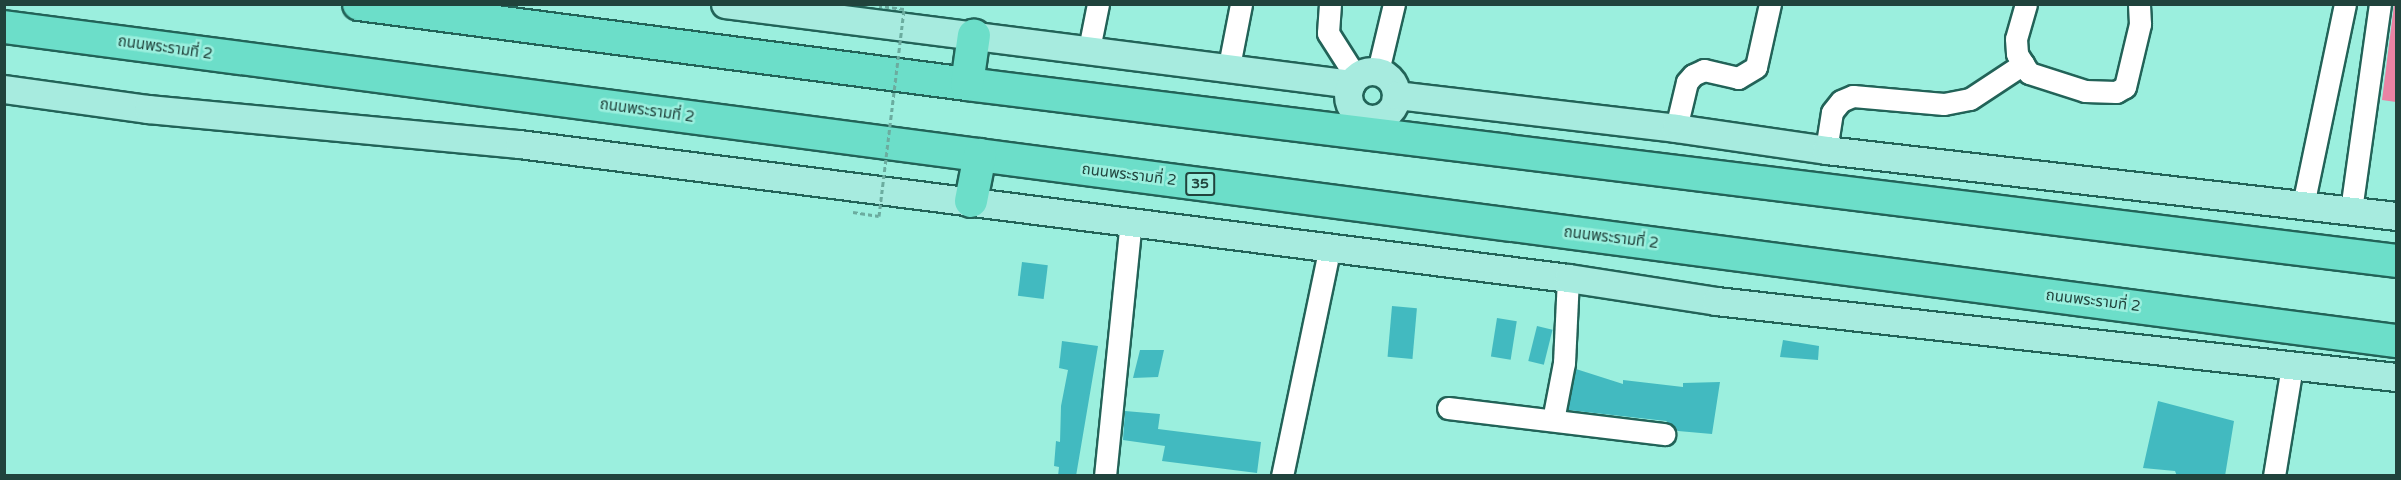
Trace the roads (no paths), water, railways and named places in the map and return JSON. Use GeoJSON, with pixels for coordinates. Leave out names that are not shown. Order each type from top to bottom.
{"type":"FeatureCollection","features":[{"type":"Feature","properties":{"kind":"highway"},"geometry":{"type":"LineString","coordinates":[[359,4],[967,84],[1382,116],[2397,261]]}},
{"type":"Feature","properties":{"kind":"highway","name":"ถนนพระรามที่ 2"},"geometry":{"type":"LineString","coordinates":[[4,27],[2397,341]]}},
{"type":"Feature","properties":{"kind":"highway"},"geometry":{"type":"LineString","coordinates":[[967,84],[974,35]]}},
{"type":"Feature","properties":{"kind":"highway"},"geometry":{"type":"LineString","coordinates":[[971,201],[980,155]]}},
{"type":"Feature","properties":{"kind":"main road"},"geometry":{"type":"LineString","coordinates":[[725,4],[1229,66],[1391,80],[1382,116]]}},
{"type":"Feature","properties":{"kind":"main road"},"geometry":{"type":"LineString","coordinates":[[1361,77],[1348,99],[1351,106],[1363,117],[1676,128],[1826,150],[2397,216]]}},
{"type":"Feature","properties":{"kind":"main road"},"geometry":{"type":"LineString","coordinates":[[4,89],[148,109],[519,144],[1568,278],[1716,301],[2397,377]]}},
{"type":"Feature","properties":{"kind":"street"},"geometry":{"type":"LineString","coordinates":[[1089,49],[1098,4]]}},
{"type":"Feature","properties":{"kind":"street"},"geometry":{"type":"LineString","coordinates":[[1229,66],[1241,4]]}},
{"type":"Feature","properties":{"kind":"street"},"geometry":{"type":"LineString","coordinates":[[1330,4],[1328,33],[1361,77],[1395,4]]}},
{"type":"Feature","properties":{"kind":"street"},"geometry":{"type":"LineString","coordinates":[[1676,128],[1688,82],[1693,75],[1704,70],[1738,78],[1756,67],[1770,4]]}},
{"type":"Feature","properties":{"kind":"street"},"geometry":{"type":"LineString","coordinates":[[2026,4],[2016,39],[2017,54],[2029,73],[2085,91],[2116,92],[2124,87],[2140,24],[2139,4]]}},
{"type":"Feature","properties":{"kind":"street"},"geometry":{"type":"LineString","coordinates":[[2303,205],[2345,4]]}},
{"type":"Feature","properties":{"kind":"street"},"geometry":{"type":"LineString","coordinates":[[2351,210],[2380,4]]}},
{"type":"Feature","properties":{"kind":"street"},"geometry":{"type":"LineString","coordinates":[[1826,150],[1832,112],[1841,101],[1853,96],[1944,104],[1970,99],[2023,64]]}},
{"type":"Feature","properties":{"kind":"street"},"geometry":{"type":"LineString","coordinates":[[1104,476],[1131,222]]}},
{"type":"Feature","properties":{"kind":"street"},"geometry":{"type":"LineString","coordinates":[[1282,476],[1330,247]]}},
{"type":"Feature","properties":{"kind":"street"},"geometry":{"type":"LineString","coordinates":[[1553,420],[1564,363],[1568,278]]}},
{"type":"Feature","properties":{"kind":"street"},"geometry":{"type":"LineString","coordinates":[[2274,476],[2292,366]]}},
{"type":"Feature","properties":{"kind":"street"},"geometry":{"type":"LineString","coordinates":[[1448,408],[1664,434]]}}]}
